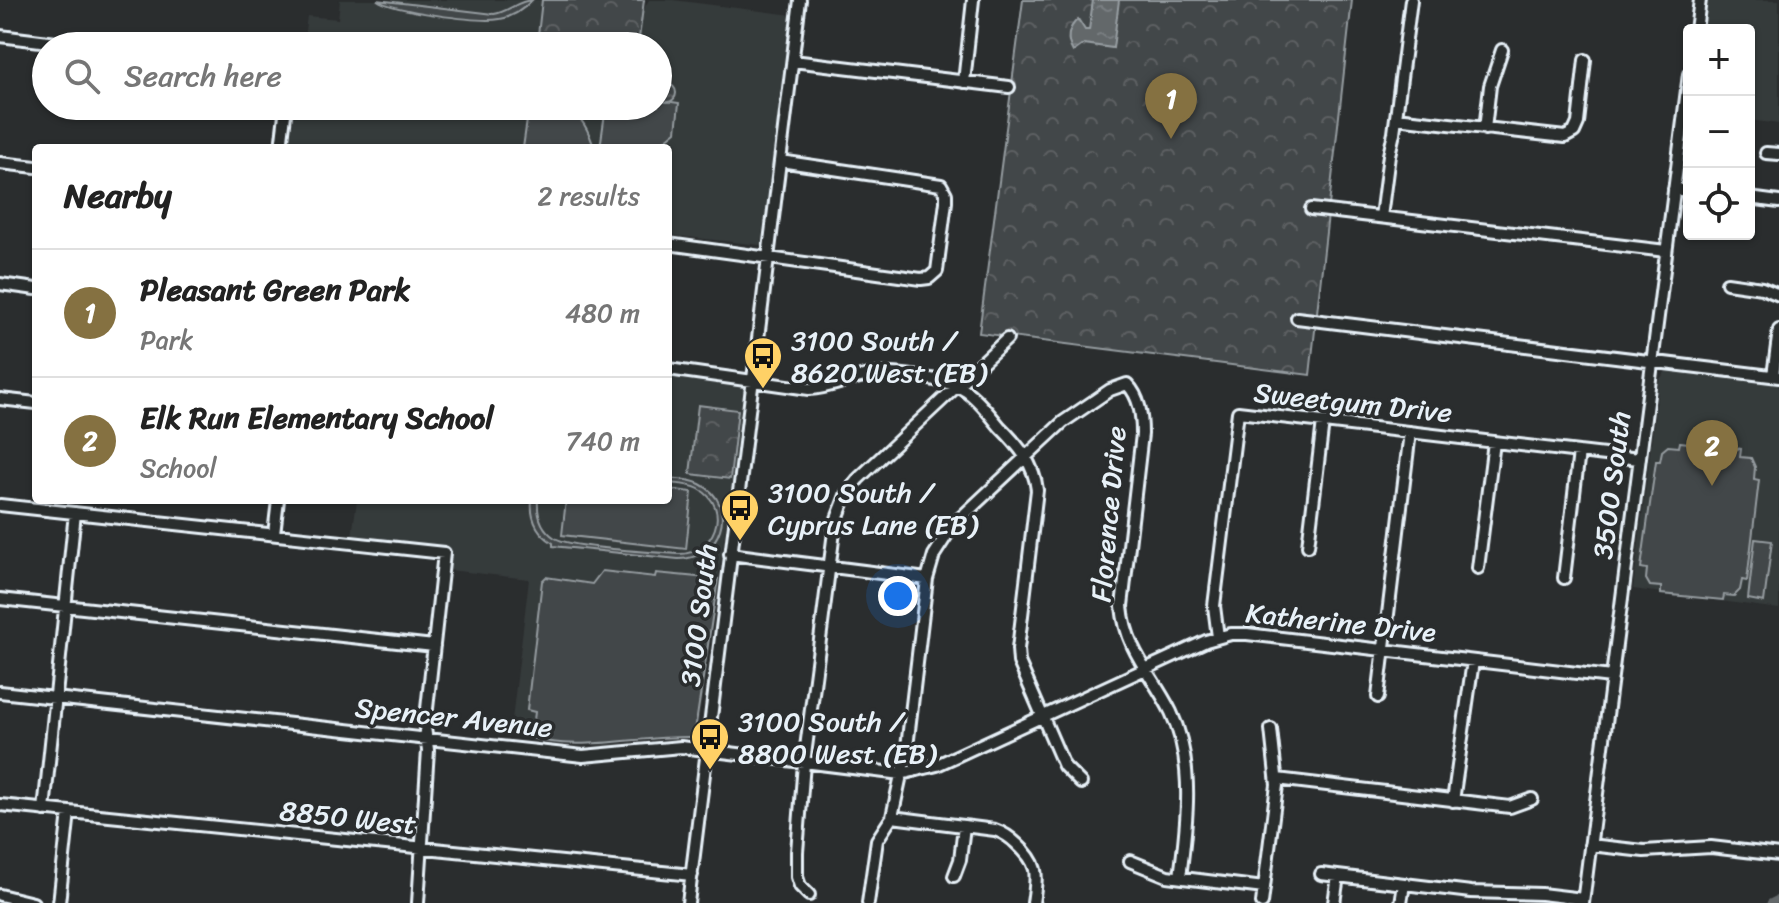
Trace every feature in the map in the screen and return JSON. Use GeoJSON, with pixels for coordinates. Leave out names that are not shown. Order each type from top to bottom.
{"type":"FeatureCollection","features":[{"type":"Feature","properties":{"kind":"street","name":"3100 South"},"geometry":{"type":"LineString","coordinates":[[688,903],[800,0]]}},
{"type":"Feature","properties":{"kind":"street"},"geometry":{"type":"LineString","coordinates":[[964,82],[973,0]]}},
{"type":"Feature","properties":{"kind":"street"},"geometry":{"type":"LineString","coordinates":[[1381,217],[1411,0]]}},
{"type":"Feature","properties":{"kind":"street"},"geometry":{"type":"LineString","coordinates":[[1697,24],[1700,0]]}},
{"type":"Feature","properties":{"kind":"street"},"geometry":{"type":"LineString","coordinates":[[0,36],[32,40]]}},
{"type":"Feature","properties":{"kind":"street"},"geometry":{"type":"LineString","coordinates":[[1485,129],[1490,86],[1502,50]]}},
{"type":"Feature","properties":{"kind":"street"},"geometry":{"type":"LineString","coordinates":[[1396,118],[1560,138],[1574,132],[1578,123],[1585,60]]}},
{"type":"Feature","properties":{"kind":"street"},"geometry":{"type":"LineString","coordinates":[[793,61],[1009,87]]}},
{"type":"Feature","properties":{"kind":"street","name":"3500 South"},"geometry":{"type":"LineString","coordinates":[[1583,901],[1686,96]]}},
{"type":"Feature","properties":{"kind":"street"},"geometry":{"type":"LineString","coordinates":[[281,144],[284,120]]}},
{"type":"Feature","properties":{"kind":"street"},"geometry":{"type":"LineString","coordinates":[[1766,153],[1779,154]]}},
{"type":"Feature","properties":{"kind":"street"},"geometry":{"type":"LineString","coordinates":[[672,245],[921,279],[931,276],[938,269],[946,202],[943,187],[935,182],[780,161]]}},
{"type":"Feature","properties":{"kind":"street"},"geometry":{"type":"LineString","coordinates":[[0,163],[32,167]]}},
{"type":"Feature","properties":{"kind":"street"},"geometry":{"type":"LineString","coordinates":[[1674,189],[1683,190]]}},
{"type":"Feature","properties":{"kind":"street"},"geometry":{"type":"LineString","coordinates":[[1755,199],[1779,202]]}},
{"type":"Feature","properties":{"kind":"street"},"geometry":{"type":"LineString","coordinates":[[1311,209],[1666,251]]}},
{"type":"Feature","properties":{"kind":"street"},"geometry":{"type":"LineString","coordinates":[[1727,283],[1762,288],[1779,295]]}},
{"type":"Feature","properties":{"kind":"street"},"geometry":{"type":"LineString","coordinates":[[0,284],[32,288]]}},
{"type":"Feature","properties":{"kind":"street"},"geometry":{"type":"LineString","coordinates":[[1297,318],[1776,376],[1779,330]]}},
{"type":"Feature","properties":{"kind":"street"},"geometry":{"type":"LineString","coordinates":[[809,895],[800,886],[796,864],[804,763],[835,524],[847,493],[858,479],[1007,339]]}},
{"type":"Feature","properties":{"kind":"street"},"geometry":{"type":"LineString","coordinates":[[672,370],[809,389],[878,373],[957,385],[975,399],[1027,458],[1036,478],[1018,649],[1022,674],[1064,766],[1081,783]]}},
{"type":"Feature","properties":{"kind":"street","name":"Florence Drive"},"geometry":{"type":"LineString","coordinates":[[1027,458],[1063,422],[1110,390],[1127,384],[1133,390],[1140,410],[1142,434],[1122,606],[1128,637],[1176,724],[1187,783],[1188,813],[1180,877]]}},
{"type":"Feature","properties":{"kind":"street"},"geometry":{"type":"LineString","coordinates":[[0,399],[32,403]]}},
{"type":"Feature","properties":{"kind":"street","name":"Sweetgum Drive"},"geometry":{"type":"LineString","coordinates":[[1218,637],[1214,606],[1238,412],[1639,459]]}},
{"type":"Feature","properties":{"kind":"street"},"geometry":{"type":"LineString","coordinates":[[1308,546],[1323,422]]}},
{"type":"Feature","properties":{"kind":"street"},"geometry":{"type":"LineString","coordinates":[[1378,697],[1410,432]]}},
{"type":"Feature","properties":{"kind":"street"},"geometry":{"type":"LineString","coordinates":[[1478,568],[1494,442]]}},
{"type":"Feature","properties":{"kind":"street"},"geometry":{"type":"LineString","coordinates":[[1564,578],[1579,452]]}},
{"type":"Feature","properties":{"kind":"street"},"geometry":{"type":"LineString","coordinates":[[868,903],[877,840],[892,817],[901,774],[927,579],[934,555],[954,524],[1027,458]]}},
{"type":"Feature","properties":{"kind":"street"},"geometry":{"type":"LineString","coordinates":[[274,534],[278,504]]}},
{"type":"Feature","properties":{"kind":"street"},"geometry":{"type":"LineString","coordinates":[[0,505],[53,505],[75,513],[444,553],[426,738],[428,750],[418,903]]}},
{"type":"Feature","properties":{"kind":"street"},"geometry":{"type":"LineString","coordinates":[[44,810],[75,513]]}},
{"type":"Feature","properties":{"kind":"street"},"geometry":{"type":"LineString","coordinates":[[730,554],[927,579]]}},
{"type":"Feature","properties":{"kind":"street"},"geometry":{"type":"LineString","coordinates":[[0,599],[434,646]]}},
{"type":"Feature","properties":{"kind":"street","name":"Katherine Drive"},"geometry":{"type":"LineString","coordinates":[[901,774],[930,768],[1218,637],[1247,634],[1611,677]]}},
{"type":"Feature","properties":{"kind":"street"},"geometry":{"type":"LineString","coordinates":[[1453,801],[1473,661]]}},
{"type":"Feature","properties":{"kind":"street","name":"Spencer Avenue"},"geometry":{"type":"LineString","coordinates":[[0,692],[583,756],[613,755],[662,747],[901,774]]}},
{"type":"Feature","properties":{"kind":"street"},"geometry":{"type":"LineString","coordinates":[[1262,903],[1277,779],[1271,729]]}},
{"type":"Feature","properties":{"kind":"street"},"geometry":{"type":"LineString","coordinates":[[1277,779],[1510,807],[1532,799]]}},
{"type":"Feature","properties":{"kind":"street","name":"8850 West"},"geometry":{"type":"LineString","coordinates":[[0,805],[692,875]]}},
{"type":"Feature","properties":{"kind":"street"},"geometry":{"type":"LineString","coordinates":[[59,903],[69,812]]}},
{"type":"Feature","properties":{"kind":"street"},"geometry":{"type":"LineString","coordinates":[[892,817],[1003,832],[1030,856],[1036,872],[1033,903]]}},
{"type":"Feature","properties":{"kind":"street"},"geometry":{"type":"LineString","coordinates":[[954,876],[960,860],[964,826]]}},
{"type":"Feature","properties":{"kind":"street"},"geometry":{"type":"LineString","coordinates":[[1590,845],[1644,851],[1711,847],[1779,855]]}},
{"type":"Feature","properties":{"kind":"street"},"geometry":{"type":"LineString","coordinates":[[1130,861],[1153,872],[1264,888]]}},
{"type":"Feature","properties":{"kind":"street"},"geometry":{"type":"LineString","coordinates":[[1321,874],[1404,884],[1470,898],[1541,894],[1583,901]]}},
{"type":"Feature","properties":{"kind":"street"},"geometry":{"type":"LineString","coordinates":[[1334,903],[1338,876]]}},
{"type":"Feature","properties":{"kind":"street"},"geometry":{"type":"LineString","coordinates":[[1401,903],[1404,884]]}},
{"type":"Feature","properties":{"kind":"street"},"geometry":{"type":"LineString","coordinates":[[0,895],[33,903]]}},
{"type":"Feature","properties":{"kind":"shaded area"},"geometry":{"type":"Polygon","coordinates":[[[340,0],[542,0],[538,32],[305,32],[307,16],[338,19],[340,0]]]}},
{"type":"Feature","properties":{"kind":"shaded area"},"geometry":{"type":"Polygon","coordinates":[[[649,0],[673,0],[792,15],[761,245],[672,235],[672,144],[288,144],[291,120],[672,120],[672,32],[640,32],[643,10],[649,0]]]}},
{"type":"Feature","properties":{"kind":"shaded area"},"geometry":{"type":"Polygon","coordinates":[[[1705,0],[1779,0],[1779,124],[1755,121],[1755,24],[1702,24],[1705,0]]]}},
{"type":"Feature","properties":{"kind":"shaded area"},"geometry":{"type":"Polygon","coordinates":[[[1666,371],[1779,384],[1779,609],[1633,589],[1659,380],[1666,371]]]}},
{"type":"Feature","properties":{"kind":"shaded area"},"geometry":{"type":"Polygon","coordinates":[[[672,375],[741,383],[745,389],[696,738],[663,736],[605,745],[510,736],[529,579],[449,570],[450,549],[352,536],[356,504],[672,504],[672,375]]]}},
{"type":"Feature","properties":{"kind":"green space"},"geometry":{"type":"Polygon","coordinates":[[[377,0],[494,14],[532,0],[513,15],[489,20],[418,12],[377,0]]]}},
{"type":"Feature","properties":{"kind":"green space"},"geometry":{"type":"Polygon","coordinates":[[[542,0],[644,0],[640,32],[538,32],[542,0]]]}},
{"type":"Feature","properties":{"kind":"green space"},"geometry":{"type":"Polygon","coordinates":[[[1023,0],[1352,0],[1310,375],[979,333],[1023,0]]]}},
{"type":"Feature","properties":{"kind":"green space"},"geometry":{"type":"Polygon","coordinates":[[[672,102],[679,103],[676,131],[660,144],[601,144],[604,120],[672,120],[672,102]]]}},
{"type":"Feature","properties":{"kind":"green space"},"geometry":{"type":"Polygon","coordinates":[[[527,120],[581,120],[593,144],[524,144],[527,120]]]}},
{"type":"Feature","properties":{"kind":"green space"},"geometry":{"type":"Polygon","coordinates":[[[698,405],[738,410],[730,479],[690,474],[698,405]]]}},
{"type":"Feature","properties":{"kind":"green space"},"geometry":{"type":"Polygon","coordinates":[[[1680,442],[1741,449],[1740,457],[1751,458],[1755,467],[1754,479],[1759,480],[1747,581],[1742,580],[1740,590],[1734,596],[1724,595],[1723,600],[1661,594],[1661,587],[1650,586],[1646,579],[1647,569],[1641,568],[1656,461],[1660,461],[1662,451],[1668,446],[1679,447],[1680,442]]]}},
{"type":"Feature","properties":{"kind":"green space"},"geometry":{"type":"Polygon","coordinates":[[[672,478],[700,484],[712,493],[722,517],[714,541],[705,551],[693,557],[678,559],[553,546],[534,519],[532,504],[538,504],[543,526],[555,538],[564,541],[633,551],[691,552],[709,539],[717,518],[709,497],[688,485],[672,483],[672,478]]]}},
{"type":"Feature","properties":{"kind":"green space"},"geometry":{"type":"Polygon","coordinates":[[[672,490],[692,492],[686,549],[562,535],[566,504],[672,504],[672,490]]]}},
{"type":"Feature","properties":{"kind":"green space"},"geometry":{"type":"Polygon","coordinates":[[[1755,539],[1772,541],[1764,602],[1748,599],[1755,539]]]}},
{"type":"Feature","properties":{"kind":"green space"},"geometry":{"type":"Polygon","coordinates":[[[602,571],[718,579],[694,737],[587,744],[524,736],[524,727],[533,728],[535,712],[527,710],[542,581],[546,577],[592,584],[602,571]]]}},
{"type":"Feature","properties":{"kind":"water"},"geometry":{"type":"Polygon","coordinates":[[[1093,0],[1119,0],[1113,48],[1084,44],[1073,52],[1069,43],[1070,31],[1078,19],[1085,30],[1089,30],[1093,0]]]}},
{"type":"Feature","properties":{"kind":"waterway"},"geometry":{"type":"LineString","coordinates":[[1771,903],[1779,899]]}},
{"type":"Feature","properties":{"kind":"place","name":"Pleasant Green Park"},"geometry":{"type":"Point","coordinates":[1171,139]}},
{"type":"Feature","properties":{"kind":"place","name":"3100 South / 8620 West (EB)"},"geometry":{"type":"Point","coordinates":[763,390]}},
{"type":"Feature","properties":{"kind":"place","name":"Elk Run Elementary School"},"geometry":{"type":"Point","coordinates":[1712,486]}},
{"type":"Feature","properties":{"kind":"place","name":"3100 South / Cyprus Lane (EB)"},"geometry":{"type":"Point","coordinates":[740,542]}},
{"type":"Feature","properties":{"kind":"place","name":"3100 South / 8800 West (EB)"},"geometry":{"type":"Point","coordinates":[710,771]}}]}
